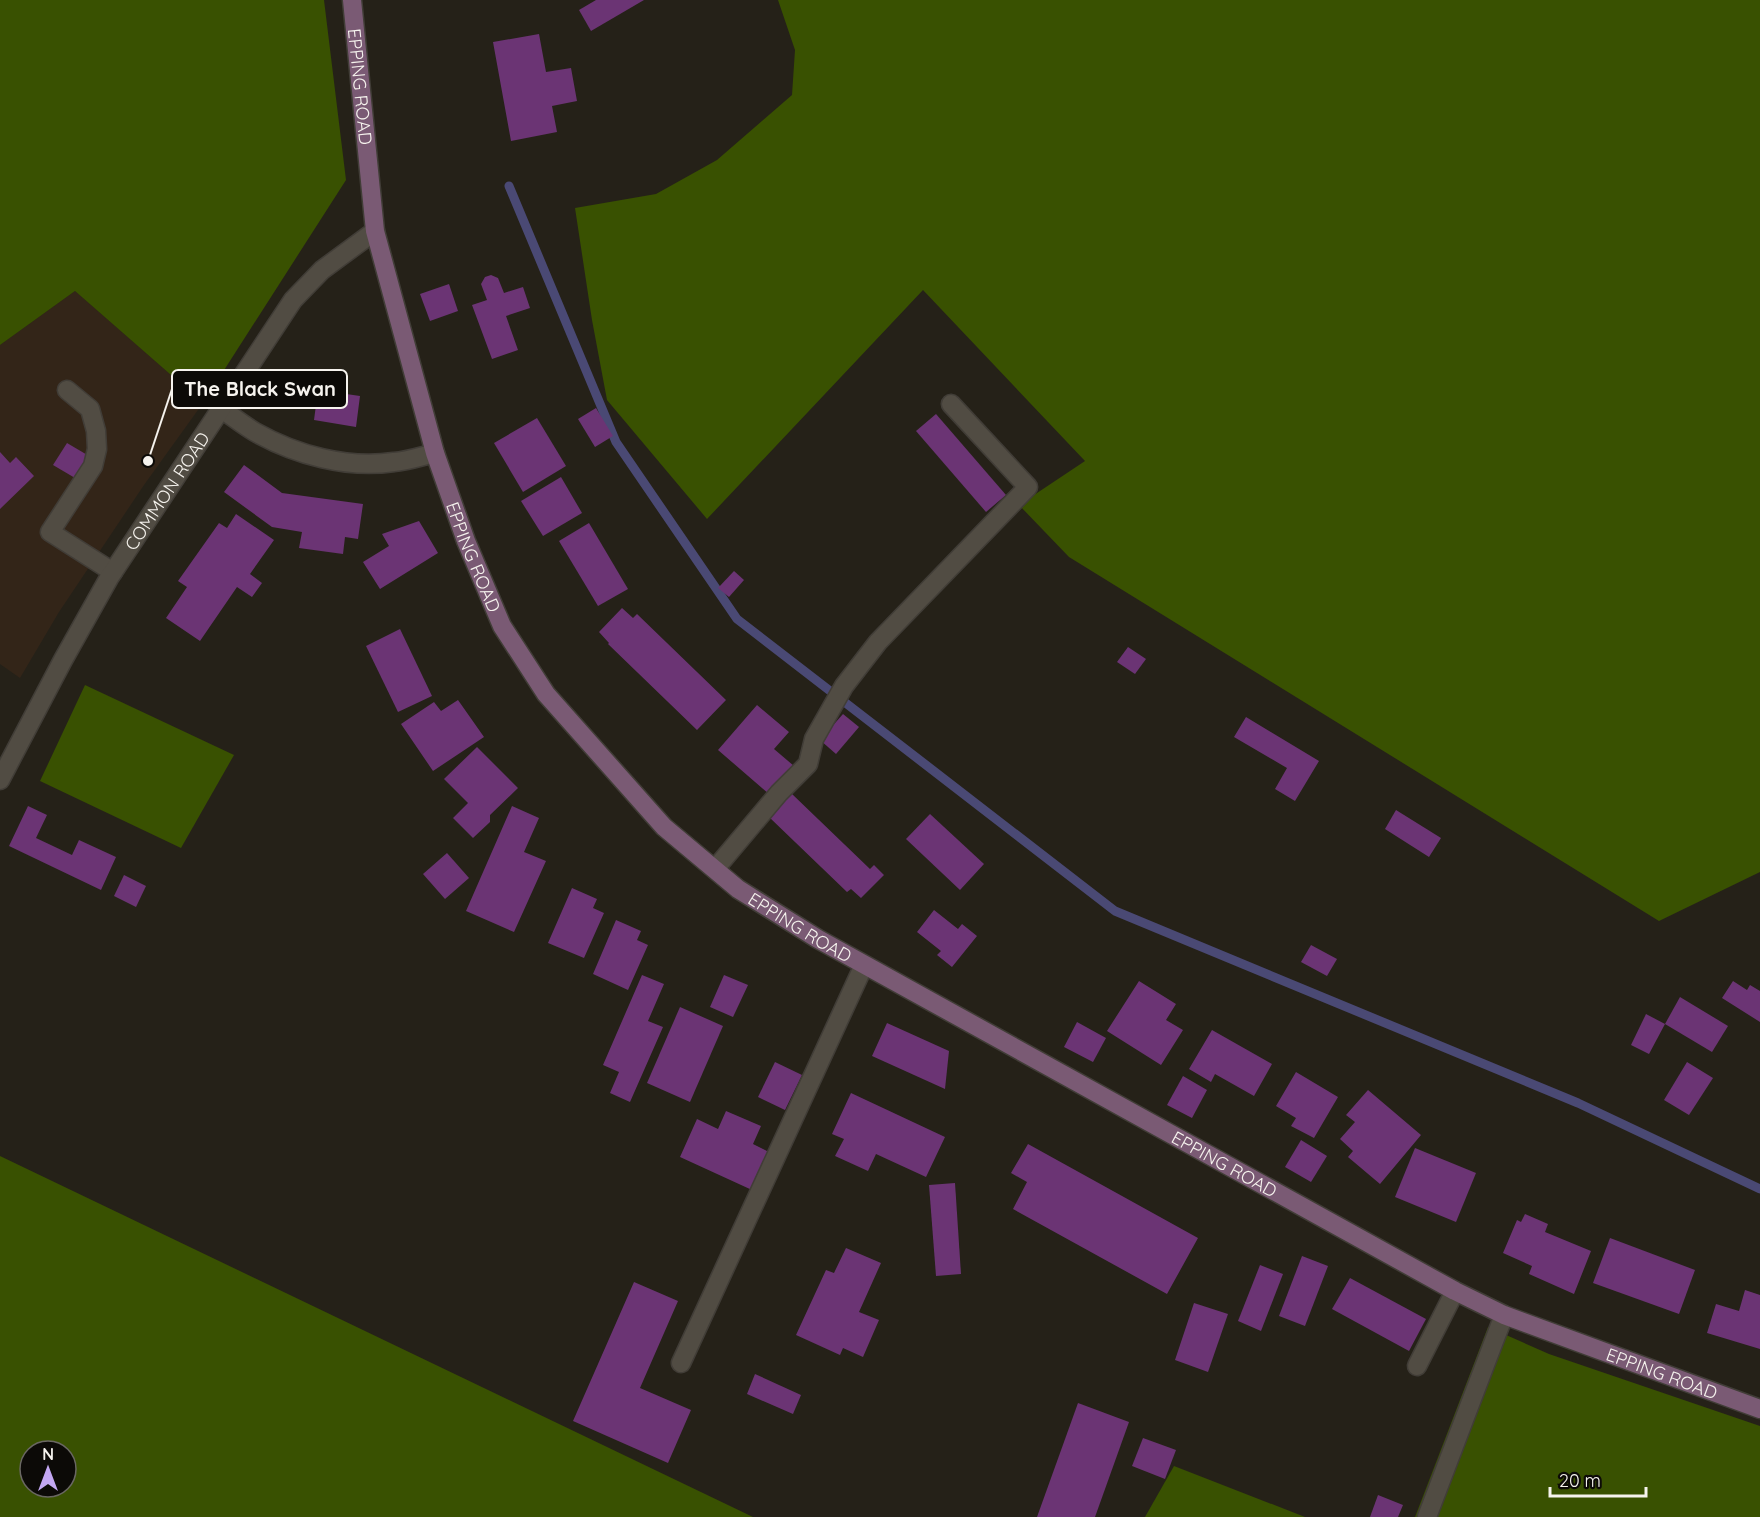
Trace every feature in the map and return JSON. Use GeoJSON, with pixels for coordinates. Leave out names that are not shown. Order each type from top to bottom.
{"type":"FeatureCollection","features":[{"type":"Feature","properties":{"kind":"main road","name":"EPPING ROAD"},"geometry":{"type":"LineString","coordinates":[[352,0],[375,231],[435,453],[466,541],[502,626],[546,694],[664,827],[738,888],[818,939],[1455,1292],[1504,1315],[1760,1409]]}},
{"type":"Feature","properties":{"kind":"street","name":"COMMON ROAD"},"geometry":{"type":"LineString","coordinates":[[0,780],[57,670],[113,572],[293,300],[322,270],[375,231]]}},
{"type":"Feature","properties":{"kind":"street"},"geometry":{"type":"LineString","coordinates":[[67,390],[90,409],[96,432],[97,449],[93,466],[50,532],[113,572]]}},
{"type":"Feature","properties":{"kind":"street"},"geometry":{"type":"LineString","coordinates":[[715,869],[778,793],[808,764],[814,739],[844,686],[878,642],[1028,487],[951,404]]}},
{"type":"Feature","properties":{"kind":"street"},"geometry":{"type":"LineString","coordinates":[[220,408],[263,436],[291,449],[324,458],[358,464],[394,462],[435,453]]}},
{"type":"Feature","properties":{"kind":"street"},"geometry":{"type":"LineString","coordinates":[[681,1363],[864,965]]}},
{"type":"Feature","properties":{"kind":"street"},"geometry":{"type":"LineString","coordinates":[[1417,1366],[1455,1292]]}},
{"type":"Feature","properties":{"kind":"street"},"geometry":{"type":"LineString","coordinates":[[1427,1517],[1504,1315]]}},
{"type":"Feature","properties":{"kind":"shaded area"},"geometry":{"type":"Polygon","coordinates":[[[75,291],[203,403],[144,485],[59,612],[20,678],[0,664],[0,345],[75,291]]]}},
{"type":"Feature","properties":{"kind":"green space"},"geometry":{"type":"Polygon","coordinates":[[[0,0],[324,0],[346,180],[203,403],[75,291],[0,345],[0,0]]]}},
{"type":"Feature","properties":{"kind":"green space"},"geometry":{"type":"Polygon","coordinates":[[[778,0],[1760,0],[1760,872],[1659,921],[1069,557],[1019,505],[1085,461],[923,290],[707,519],[607,400],[575,208],[656,194],[717,160],[792,95],[795,50],[778,0]]]}},
{"type":"Feature","properties":{"kind":"green space"},"geometry":{"type":"Polygon","coordinates":[[[85,685],[234,755],[181,848],[40,781],[85,685]]]}},
{"type":"Feature","properties":{"kind":"green space"},"geometry":{"type":"Polygon","coordinates":[[[0,1156],[753,1517],[0,1517],[0,1156]]]}},
{"type":"Feature","properties":{"kind":"green space"},"geometry":{"type":"Polygon","coordinates":[[[1488,1327],[1549,1354],[1760,1426],[1760,1517],[1415,1517],[1488,1327]]]}},
{"type":"Feature","properties":{"kind":"green space"},"geometry":{"type":"Polygon","coordinates":[[[1174,1466],[1305,1517],[1145,1517],[1174,1466]]]}},
{"type":"Feature","properties":{"kind":"building"},"geometry":{"type":"Polygon","coordinates":[[[596,0],[644,0],[591,31],[579,10],[596,0]]]}},
{"type":"Feature","properties":{"kind":"building"},"geometry":{"type":"Polygon","coordinates":[[[539,34],[546,72],[571,68],[577,101],[552,106],[557,132],[511,141],[493,42],[539,34]]]}},
{"type":"Feature","properties":{"kind":"building"},"geometry":{"type":"Polygon","coordinates":[[[491,275],[498,278],[504,293],[523,287],[530,308],[506,316],[518,350],[492,359],[472,305],[487,300],[481,284],[485,277],[491,275]]]}},
{"type":"Feature","properties":{"kind":"building"},"geometry":{"type":"Polygon","coordinates":[[[449,284],[458,311],[430,321],[420,294],[449,284]]]}},
{"type":"Feature","properties":{"kind":"building"},"geometry":{"type":"Polygon","coordinates":[[[312,389],[360,396],[356,427],[314,420],[316,405],[310,404],[312,389]]]}},
{"type":"Feature","properties":{"kind":"building"},"geometry":{"type":"Polygon","coordinates":[[[596,408],[613,436],[595,447],[578,419],[596,408]]]}},
{"type":"Feature","properties":{"kind":"building"},"geometry":{"type":"Polygon","coordinates":[[[936,414],[1006,495],[986,512],[916,431],[936,414]]]}},
{"type":"Feature","properties":{"kind":"building"},"geometry":{"type":"Polygon","coordinates":[[[537,418],[566,466],[523,492],[494,443],[537,418]]]}},
{"type":"Feature","properties":{"kind":"building"},"geometry":{"type":"Polygon","coordinates":[[[67,443],[89,456],[75,478],[53,465],[67,443]]]}},
{"type":"Feature","properties":{"kind":"building"},"geometry":{"type":"Polygon","coordinates":[[[0,452],[10,463],[16,457],[34,476],[0,509],[0,452]]]}},
{"type":"Feature","properties":{"kind":"building"},"geometry":{"type":"Polygon","coordinates":[[[244,465],[282,493],[363,504],[358,539],[345,537],[343,554],[299,548],[302,532],[272,527],[224,492],[244,465]]]}},
{"type":"Feature","properties":{"kind":"building"},"geometry":{"type":"Polygon","coordinates":[[[561,477],[582,513],[543,536],[521,501],[561,477]]]}},
{"type":"Feature","properties":{"kind":"building"},"geometry":{"type":"Polygon","coordinates":[[[236,514],[274,540],[250,574],[262,583],[252,597],[237,587],[200,641],[166,618],[187,587],[178,581],[219,523],[227,528],[236,514]]]}},
{"type":"Feature","properties":{"kind":"building"},"geometry":{"type":"Polygon","coordinates":[[[419,521],[438,553],[380,589],[363,562],[389,546],[382,534],[419,521]]]}},
{"type":"Feature","properties":{"kind":"building"},"geometry":{"type":"Polygon","coordinates":[[[589,523],[628,589],[598,606],[559,541],[589,523]]]}},
{"type":"Feature","properties":{"kind":"building"},"geometry":{"type":"Polygon","coordinates":[[[734,571],[744,580],[729,597],[718,588],[734,571]]]}},
{"type":"Feature","properties":{"kind":"building"},"geometry":{"type":"Polygon","coordinates":[[[622,608],[633,618],[637,614],[726,700],[697,730],[608,644],[599,632],[622,608]]]}},
{"type":"Feature","properties":{"kind":"building"},"geometry":{"type":"Polygon","coordinates":[[[400,629],[432,696],[398,712],[366,646],[400,629]]]}},
{"type":"Feature","properties":{"kind":"building"},"geometry":{"type":"Polygon","coordinates":[[[1128,647],[1146,659],[1135,674],[1117,662],[1128,647]]]}},
{"type":"Feature","properties":{"kind":"building"},"geometry":{"type":"Polygon","coordinates":[[[458,700],[484,737],[433,771],[401,724],[434,702],[441,711],[458,700]]]}},
{"type":"Feature","properties":{"kind":"building"},"geometry":{"type":"Polygon","coordinates":[[[757,705],[789,732],[774,749],[794,766],[769,794],[718,750],[757,705]]]}},
{"type":"Feature","properties":{"kind":"building"},"geometry":{"type":"Polygon","coordinates":[[[843,714],[859,727],[836,754],[820,740],[843,714]]]}},
{"type":"Feature","properties":{"kind":"building"},"geometry":{"type":"Polygon","coordinates":[[[1246,717],[1319,761],[1295,801],[1275,789],[1287,768],[1234,737],[1246,717]]]}},
{"type":"Feature","properties":{"kind":"building"},"geometry":{"type":"Polygon","coordinates":[[[477,747],[518,788],[490,815],[490,822],[473,838],[453,818],[468,803],[444,779],[477,747]]]}},
{"type":"Feature","properties":{"kind":"building"},"geometry":{"type":"Polygon","coordinates":[[[792,794],[870,869],[874,865],[884,875],[861,898],[851,889],[847,892],[769,817],[792,794]]]}},
{"type":"Feature","properties":{"kind":"building"},"geometry":{"type":"Polygon","coordinates":[[[28,806],[47,815],[36,838],[72,855],[79,840],[116,857],[101,890],[9,846],[28,806]]]}},
{"type":"Feature","properties":{"kind":"building"},"geometry":{"type":"Polygon","coordinates":[[[512,806],[539,818],[524,852],[546,861],[514,932],[466,911],[512,806]]]}},
{"type":"Feature","properties":{"kind":"building"},"geometry":{"type":"Polygon","coordinates":[[[1396,810],[1441,838],[1429,857],[1385,829],[1396,810]]]}},
{"type":"Feature","properties":{"kind":"building"},"geometry":{"type":"Polygon","coordinates":[[[930,814],[984,864],[960,890],[906,839],[930,814]]]}},
{"type":"Feature","properties":{"kind":"building"},"geometry":{"type":"Polygon","coordinates":[[[447,853],[469,878],[445,899],[423,874],[447,853]]]}},
{"type":"Feature","properties":{"kind":"building"},"geometry":{"type":"Polygon","coordinates":[[[124,875],[146,886],[136,907],[114,896],[124,875]]]}},
{"type":"Feature","properties":{"kind":"building"},"geometry":{"type":"Polygon","coordinates":[[[572,888],[597,899],[593,908],[604,913],[584,958],[548,943],[572,888]]]}},
{"type":"Feature","properties":{"kind":"building"},"geometry":{"type":"Polygon","coordinates":[[[934,910],[958,929],[962,924],[977,936],[952,967],[937,955],[941,951],[917,932],[934,910]]]}},
{"type":"Feature","properties":{"kind":"building"},"geometry":{"type":"Polygon","coordinates":[[[616,920],[641,931],[637,940],[648,945],[628,990],[593,974],[616,920]]]}},
{"type":"Feature","properties":{"kind":"building"},"geometry":{"type":"Polygon","coordinates":[[[1311,945],[1337,959],[1327,976],[1301,962],[1311,945]]]}},
{"type":"Feature","properties":{"kind":"building"},"geometry":{"type":"Polygon","coordinates":[[[642,975],[664,984],[648,1021],[663,1027],[630,1102],[610,1093],[619,1072],[603,1065],[642,975]]]}},
{"type":"Feature","properties":{"kind":"building"},"geometry":{"type":"Polygon","coordinates":[[[724,975],[748,985],[733,1017],[710,1007],[724,975]]]}},
{"type":"Feature","properties":{"kind":"building"},"geometry":{"type":"Polygon","coordinates":[[[1139,981],[1176,1004],[1166,1020],[1183,1030],[1161,1065],[1107,1031],[1139,981]]]}},
{"type":"Feature","properties":{"kind":"building"},"geometry":{"type":"Polygon","coordinates":[[[1733,981],[1747,990],[1750,985],[1760,991],[1760,1022],[1722,998],[1733,981]]]}},
{"type":"Feature","properties":{"kind":"building"},"geometry":{"type":"Polygon","coordinates":[[[1680,997],[1728,1026],[1712,1052],[1665,1024],[1680,997]]]}},
{"type":"Feature","properties":{"kind":"building"},"geometry":{"type":"Polygon","coordinates":[[[680,1007],[723,1026],[690,1102],[647,1083],[680,1007]]]}},
{"type":"Feature","properties":{"kind":"building"},"geometry":{"type":"Polygon","coordinates":[[[1646,1014],[1665,1024],[1649,1054],[1631,1045],[1646,1014]]]}},
{"type":"Feature","properties":{"kind":"building"},"geometry":{"type":"Polygon","coordinates":[[[1077,1022],[1106,1038],[1093,1062],[1064,1047],[1077,1022]]]}},
{"type":"Feature","properties":{"kind":"building"},"geometry":{"type":"Polygon","coordinates":[[[887,1023],[949,1051],[945,1089],[872,1056],[887,1023]]]}},
{"type":"Feature","properties":{"kind":"building"},"geometry":{"type":"Polygon","coordinates":[[[1212,1030],[1272,1064],[1254,1096],[1215,1074],[1211,1082],[1189,1069],[1212,1030]]]}},
{"type":"Feature","properties":{"kind":"building"},"geometry":{"type":"Polygon","coordinates":[[[775,1062],[802,1075],[785,1110],[758,1097],[775,1062]]]}},
{"type":"Feature","properties":{"kind":"building"},"geometry":{"type":"Polygon","coordinates":[[[1687,1062],[1713,1078],[1689,1115],[1664,1100],[1687,1062]]]}},
{"type":"Feature","properties":{"kind":"building"},"geometry":{"type":"Polygon","coordinates":[[[1296,1072],[1338,1097],[1314,1138],[1291,1126],[1296,1118],[1276,1106],[1296,1072]]]}},
{"type":"Feature","properties":{"kind":"building"},"geometry":{"type":"Polygon","coordinates":[[[1183,1076],[1207,1090],[1192,1118],[1167,1105],[1183,1076]]]}},
{"type":"Feature","properties":{"kind":"building"},"geometry":{"type":"Polygon","coordinates":[[[1368,1090],[1421,1135],[1380,1184],[1348,1157],[1353,1151],[1340,1139],[1355,1122],[1346,1115],[1368,1090]]]}},
{"type":"Feature","properties":{"kind":"building"},"geometry":{"type":"Polygon","coordinates":[[[851,1093],[945,1137],[926,1177],[876,1154],[868,1171],[835,1156],[844,1139],[832,1134],[851,1093]]]}},
{"type":"Feature","properties":{"kind":"building"},"geometry":{"type":"Polygon","coordinates":[[[726,1111],[761,1126],[753,1144],[769,1152],[752,1190],[680,1157],[697,1119],[718,1129],[726,1111]]]}},
{"type":"Feature","properties":{"kind":"building"},"geometry":{"type":"Polygon","coordinates":[[[1301,1140],[1327,1156],[1311,1182],[1285,1167],[1301,1140]]]}},
{"type":"Feature","properties":{"kind":"building"},"geometry":{"type":"Polygon","coordinates":[[[1028,1144],[1198,1238],[1167,1294],[1013,1209],[1027,1182],[1011,1173],[1028,1144]]]}},
{"type":"Feature","properties":{"kind":"building"},"geometry":{"type":"Polygon","coordinates":[[[1415,1148],[1476,1173],[1456,1222],[1395,1197],[1415,1148]]]}},
{"type":"Feature","properties":{"kind":"building"},"geometry":{"type":"Polygon","coordinates":[[[955,1183],[961,1274],[936,1276],[929,1185],[955,1183]]]}},
{"type":"Feature","properties":{"kind":"building"},"geometry":{"type":"Polygon","coordinates":[[[1525,1214],[1548,1224],[1545,1232],[1591,1251],[1574,1294],[1529,1274],[1532,1266],[1503,1253],[1517,1220],[1521,1222],[1525,1214]]]}},
{"type":"Feature","properties":{"kind":"building"},"geometry":{"type":"Polygon","coordinates":[[[1610,1238],[1695,1270],[1679,1314],[1593,1283],[1610,1238]]]}},
{"type":"Feature","properties":{"kind":"building"},"geometry":{"type":"Polygon","coordinates":[[[846,1248],[881,1263],[859,1312],[879,1320],[863,1357],[843,1348],[840,1355],[796,1335],[826,1270],[834,1273],[846,1248]]]}},
{"type":"Feature","properties":{"kind":"building"},"geometry":{"type":"Polygon","coordinates":[[[1302,1256],[1328,1266],[1305,1326],[1279,1316],[1302,1256]]]}},
{"type":"Feature","properties":{"kind":"building"},"geometry":{"type":"Polygon","coordinates":[[[1260,1265],[1283,1274],[1261,1331],[1238,1321],[1260,1265]]]}},
{"type":"Feature","properties":{"kind":"building"},"geometry":{"type":"Polygon","coordinates":[[[1350,1278],[1426,1319],[1409,1351],[1332,1309],[1350,1278]]]}},
{"type":"Feature","properties":{"kind":"building"},"geometry":{"type":"Polygon","coordinates":[[[634,1282],[678,1301],[640,1388],[691,1410],[668,1463],[573,1421],[634,1282]]]}},
{"type":"Feature","properties":{"kind":"building"},"geometry":{"type":"Polygon","coordinates":[[[1745,1290],[1760,1295],[1760,1349],[1707,1333],[1716,1304],[1739,1311],[1745,1290]]]}},
{"type":"Feature","properties":{"kind":"building"},"geometry":{"type":"Polygon","coordinates":[[[1194,1303],[1228,1314],[1208,1372],[1175,1360],[1194,1303]]]}},
{"type":"Feature","properties":{"kind":"building"},"geometry":{"type":"Polygon","coordinates":[[[755,1374],[801,1395],[793,1414],[747,1394],[755,1374]]]}},
{"type":"Feature","properties":{"kind":"building"},"geometry":{"type":"Polygon","coordinates":[[[1078,1403],[1129,1422],[1095,1517],[1037,1517],[1078,1403]]]}},
{"type":"Feature","properties":{"kind":"building"},"geometry":{"type":"Polygon","coordinates":[[[1143,1438],[1176,1450],[1165,1479],[1132,1466],[1143,1438]]]}},
{"type":"Feature","properties":{"kind":"building"},"geometry":{"type":"Polygon","coordinates":[[[1378,1495],[1403,1505],[1398,1517],[1370,1517],[1378,1495]]]}},
{"type":"Feature","properties":{"kind":"waterway"},"geometry":{"type":"LineString","coordinates":[[509,186],[616,442],[737,619],[1115,911],[1578,1103],[1760,1189]]}},
{"type":"Feature","properties":{"kind":"place","name":"The Black Swan"},"geometry":{"type":"Point","coordinates":[148,461]}}]}
